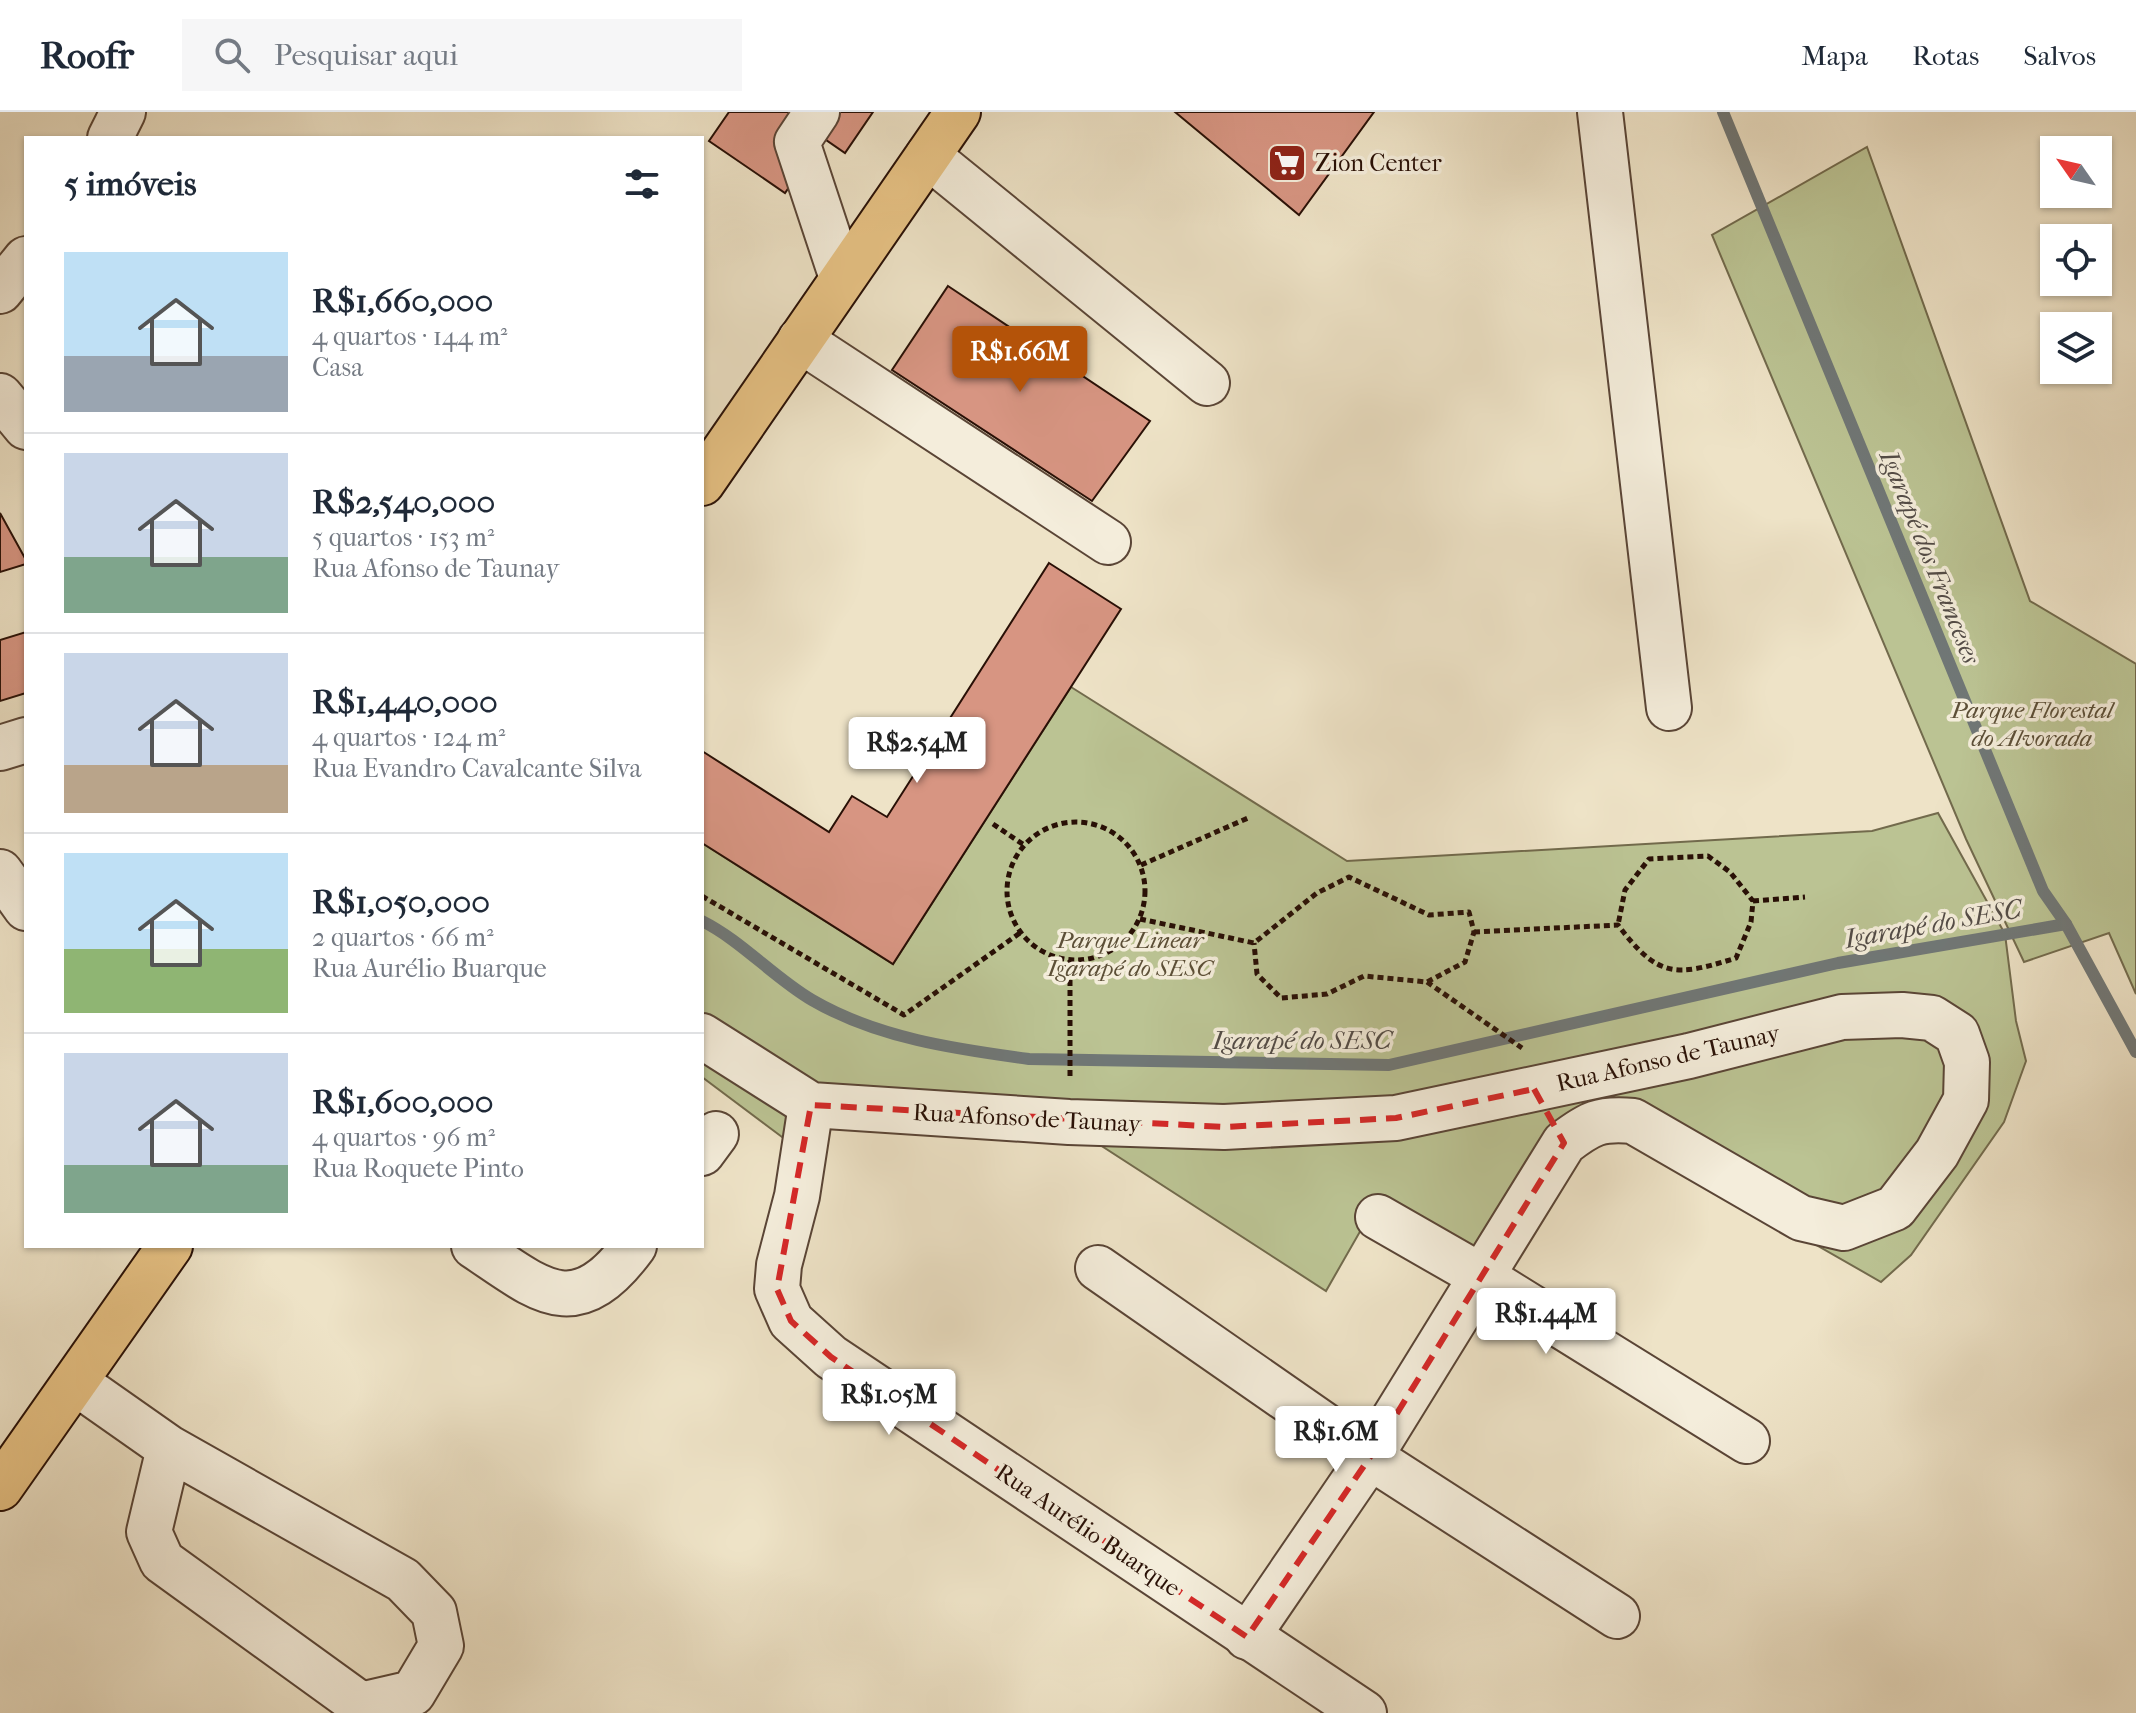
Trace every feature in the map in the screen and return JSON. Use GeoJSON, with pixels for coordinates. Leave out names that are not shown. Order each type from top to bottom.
{"type":"FeatureCollection","features":[{"type":"Feature","properties":{"kind":"main road"},"geometry":{"type":"LineString","coordinates":[[704,480],[958,112]]}},
{"type":"Feature","properties":{"kind":"main road"},"geometry":{"type":"LineString","coordinates":[[0,1488],[169,1248]]}},
{"type":"Feature","properties":{"kind":"street"},"geometry":{"type":"LineString","coordinates":[[111,136],[123,112]]}},
{"type":"Feature","properties":{"kind":"street"},"geometry":{"type":"LineString","coordinates":[[817,112],[797,142],[842,278]]}},
{"type":"Feature","properties":{"kind":"street"},"geometry":{"type":"LineString","coordinates":[[1600,112],[1669,708]]}},
{"type":"Feature","properties":{"kind":"street"},"geometry":{"type":"LineString","coordinates":[[928,156],[1207,383]]}},
{"type":"Feature","properties":{"kind":"street"},"geometry":{"type":"LineString","coordinates":[[0,291],[24,261]]}},
{"type":"Feature","properties":{"kind":"street"},"geometry":{"type":"LineString","coordinates":[[800,340],[1108,542]]}},
{"type":"Feature","properties":{"kind":"street"},"geometry":{"type":"LineString","coordinates":[[0,396],[24,425]]}},
{"type":"Feature","properties":{"kind":"street"},"geometry":{"type":"LineString","coordinates":[[0,748],[24,741]]}},
{"type":"Feature","properties":{"kind":"street"},"geometry":{"type":"LineString","coordinates":[[0,872],[24,905]]}},
{"type":"Feature","properties":{"kind":"street","name":"Rua Afonso de Taunay"},"geometry":{"type":"LineString","coordinates":[[811,1105],[1069,1122],[1224,1127],[1396,1118],[1857,1017],[1902,1015],[1932,1018],[1957,1034],[1967,1062],[1966,1100],[1937,1153],[1895,1208],[1844,1228],[1801,1218],[1633,1121],[1605,1119],[1564,1143]]}},
{"type":"Feature","properties":{"kind":"street"},"geometry":{"type":"LineString","coordinates":[[704,1037],[811,1105]]}},
{"type":"Feature","properties":{"kind":"street"},"geometry":{"type":"LineString","coordinates":[[1247,1637],[1370,1457],[1564,1143],[1552,1085]]}},
{"type":"Feature","properties":{"kind":"street","name":"Rua Aurélio Buarque"},"geometry":{"type":"LineString","coordinates":[[811,1105],[797,1196],[779,1265],[777,1289],[791,1321],[831,1357],[1364,1713]]}},
{"type":"Feature","properties":{"kind":"street"},"geometry":{"type":"LineString","coordinates":[[1378,1217],[1481,1276],[1747,1441]]}},
{"type":"Feature","properties":{"kind":"street"},"geometry":{"type":"LineString","coordinates":[[477,1248],[552,1293],[576,1295],[599,1283],[632,1248]]}},
{"type":"Feature","properties":{"kind":"street"},"geometry":{"type":"LineString","coordinates":[[1098,1268],[1370,1457],[1617,1616]]}},
{"type":"Feature","properties":{"kind":"street"},"geometry":{"type":"LineString","coordinates":[[75,1382],[169,1448],[389,1572],[413,1590],[434,1612],[441,1646],[413,1693],[361,1705],[162,1561],[149,1532],[169,1448]]}},
{"type":"Feature","properties":{"kind":"path"},"geometry":{"type":"LineString","coordinates":[[1141,865],[1248,818]]}},
{"type":"Feature","properties":{"kind":"path"},"geometry":{"type":"LineString","coordinates":[[1065,822],[1088,822],[1110,830],[1128,845],[1141,865],[1145,901],[1140,919],[1128,937],[1111,950],[1091,959],[1070,960],[1051,956],[1020,933],[1010,912],[1007,888],[1012,865],[1024,845],[1042,831],[1065,822]]}},
{"type":"Feature","properties":{"kind":"path"},"geometry":{"type":"LineString","coordinates":[[993,824],[1024,845]]}},
{"type":"Feature","properties":{"kind":"path"},"geometry":{"type":"LineString","coordinates":[[1708,856],[1730,872],[1753,901],[1751,922],[1736,958],[1704,968],[1670,970],[1642,957],[1618,925],[1625,890],[1649,859],[1708,856]]}},
{"type":"Feature","properties":{"kind":"path"},"geometry":{"type":"LineString","coordinates":[[1349,877],[1429,915],[1469,912],[1474,932],[1465,962],[1427,982],[1364,976],[1327,994],[1281,998],[1257,974],[1254,943],[1317,893],[1349,877]]}},
{"type":"Feature","properties":{"kind":"path"},"geometry":{"type":"LineString","coordinates":[[704,897],[904,1015],[1020,933]]}},
{"type":"Feature","properties":{"kind":"path"},"geometry":{"type":"LineString","coordinates":[[1753,901],[1805,897]]}},
{"type":"Feature","properties":{"kind":"path"},"geometry":{"type":"LineString","coordinates":[[1140,919],[1254,943]]}},
{"type":"Feature","properties":{"kind":"path"},"geometry":{"type":"LineString","coordinates":[[1474,932],[1618,925]]}},
{"type":"Feature","properties":{"kind":"path"},"geometry":{"type":"LineString","coordinates":[[1070,960],[1072,1043]]}},
{"type":"Feature","properties":{"kind":"path"},"geometry":{"type":"LineString","coordinates":[[1427,982],[1552,1085]]}},
{"type":"Feature","properties":{"kind":"highlighted area"},"geometry":{"type":"Polygon","coordinates":[[[1534,1089],[1564,1143],[1370,1457],[1247,1637],[831,1357],[791,1321],[777,1289],[779,1265],[811,1105],[1224,1127],[1396,1118],[1534,1089]]]}},
{"type":"Feature","properties":{"kind":"green space","name":"Parque Florestal do Alvorada"},"geometry":{"type":"Polygon","coordinates":[[[1867,147],[2030,601],[2136,664],[2136,994],[2109,933],[2024,962],[1966,839],[1712,235],[1867,147]]]}},
{"type":"Feature","properties":{"kind":"green space","name":"Parque Linear Igarapé do SESC"},"geometry":{"type":"Polygon","coordinates":[[[1071,687],[1347,861],[1872,831],[1938,813],[2005,934],[2016,1021],[2026,1061],[2004,1122],[1911,1255],[1881,1282],[1626,1136],[1589,1129],[1462,1281],[1362,1228],[1326,1291],[1100,1145],[843,1125],[786,1140],[704,1078],[704,844],[893,964],[1071,687]]]}},
{"type":"Feature","properties":{"kind":"building"},"geometry":{"type":"Polygon","coordinates":[[[729,112],[873,112],[845,153],[823,138],[785,193],[709,141],[729,112]]]}},
{"type":"Feature","properties":{"kind":"building","name":"Zion Center"},"geometry":{"type":"Polygon","coordinates":[[[1175,112],[1374,112],[1299,215],[1175,112]]]}},
{"type":"Feature","properties":{"kind":"building"},"geometry":{"type":"Polygon","coordinates":[[[948,286],[1150,421],[1092,501],[892,370],[948,286]]]}},
{"type":"Feature","properties":{"kind":"building"},"geometry":{"type":"Polygon","coordinates":[[[0,513],[24,556],[24,565],[0,572],[0,513]]]}},
{"type":"Feature","properties":{"kind":"building"},"geometry":{"type":"Polygon","coordinates":[[[1049,563],[1121,609],[893,964],[704,844],[704,752],[829,832],[852,796],[887,817],[1049,563]]]}},
{"type":"Feature","properties":{"kind":"building"},"geometry":{"type":"Polygon","coordinates":[[[24,633],[24,694],[0,701],[0,640],[24,633]]]}},
{"type":"Feature","properties":{"kind":"waterway","name":"Igarapé dos Franceses"},"geometry":{"type":"LineString","coordinates":[[1723,112],[2043,891],[2066,924],[2136,1052]]}},
{"type":"Feature","properties":{"kind":"waterway","name":"Igarapé do SESC"},"geometry":{"type":"LineString","coordinates":[[704,922],[798,991],[837,1013],[890,1033],[945,1046],[1029,1059],[1389,1065],[1838,963],[2066,924]]}},
{"type":"Feature","properties":{"kind":"place","name":"Zion Center"},"geometry":{"type":"Point","coordinates":[1287,163]}}]}
